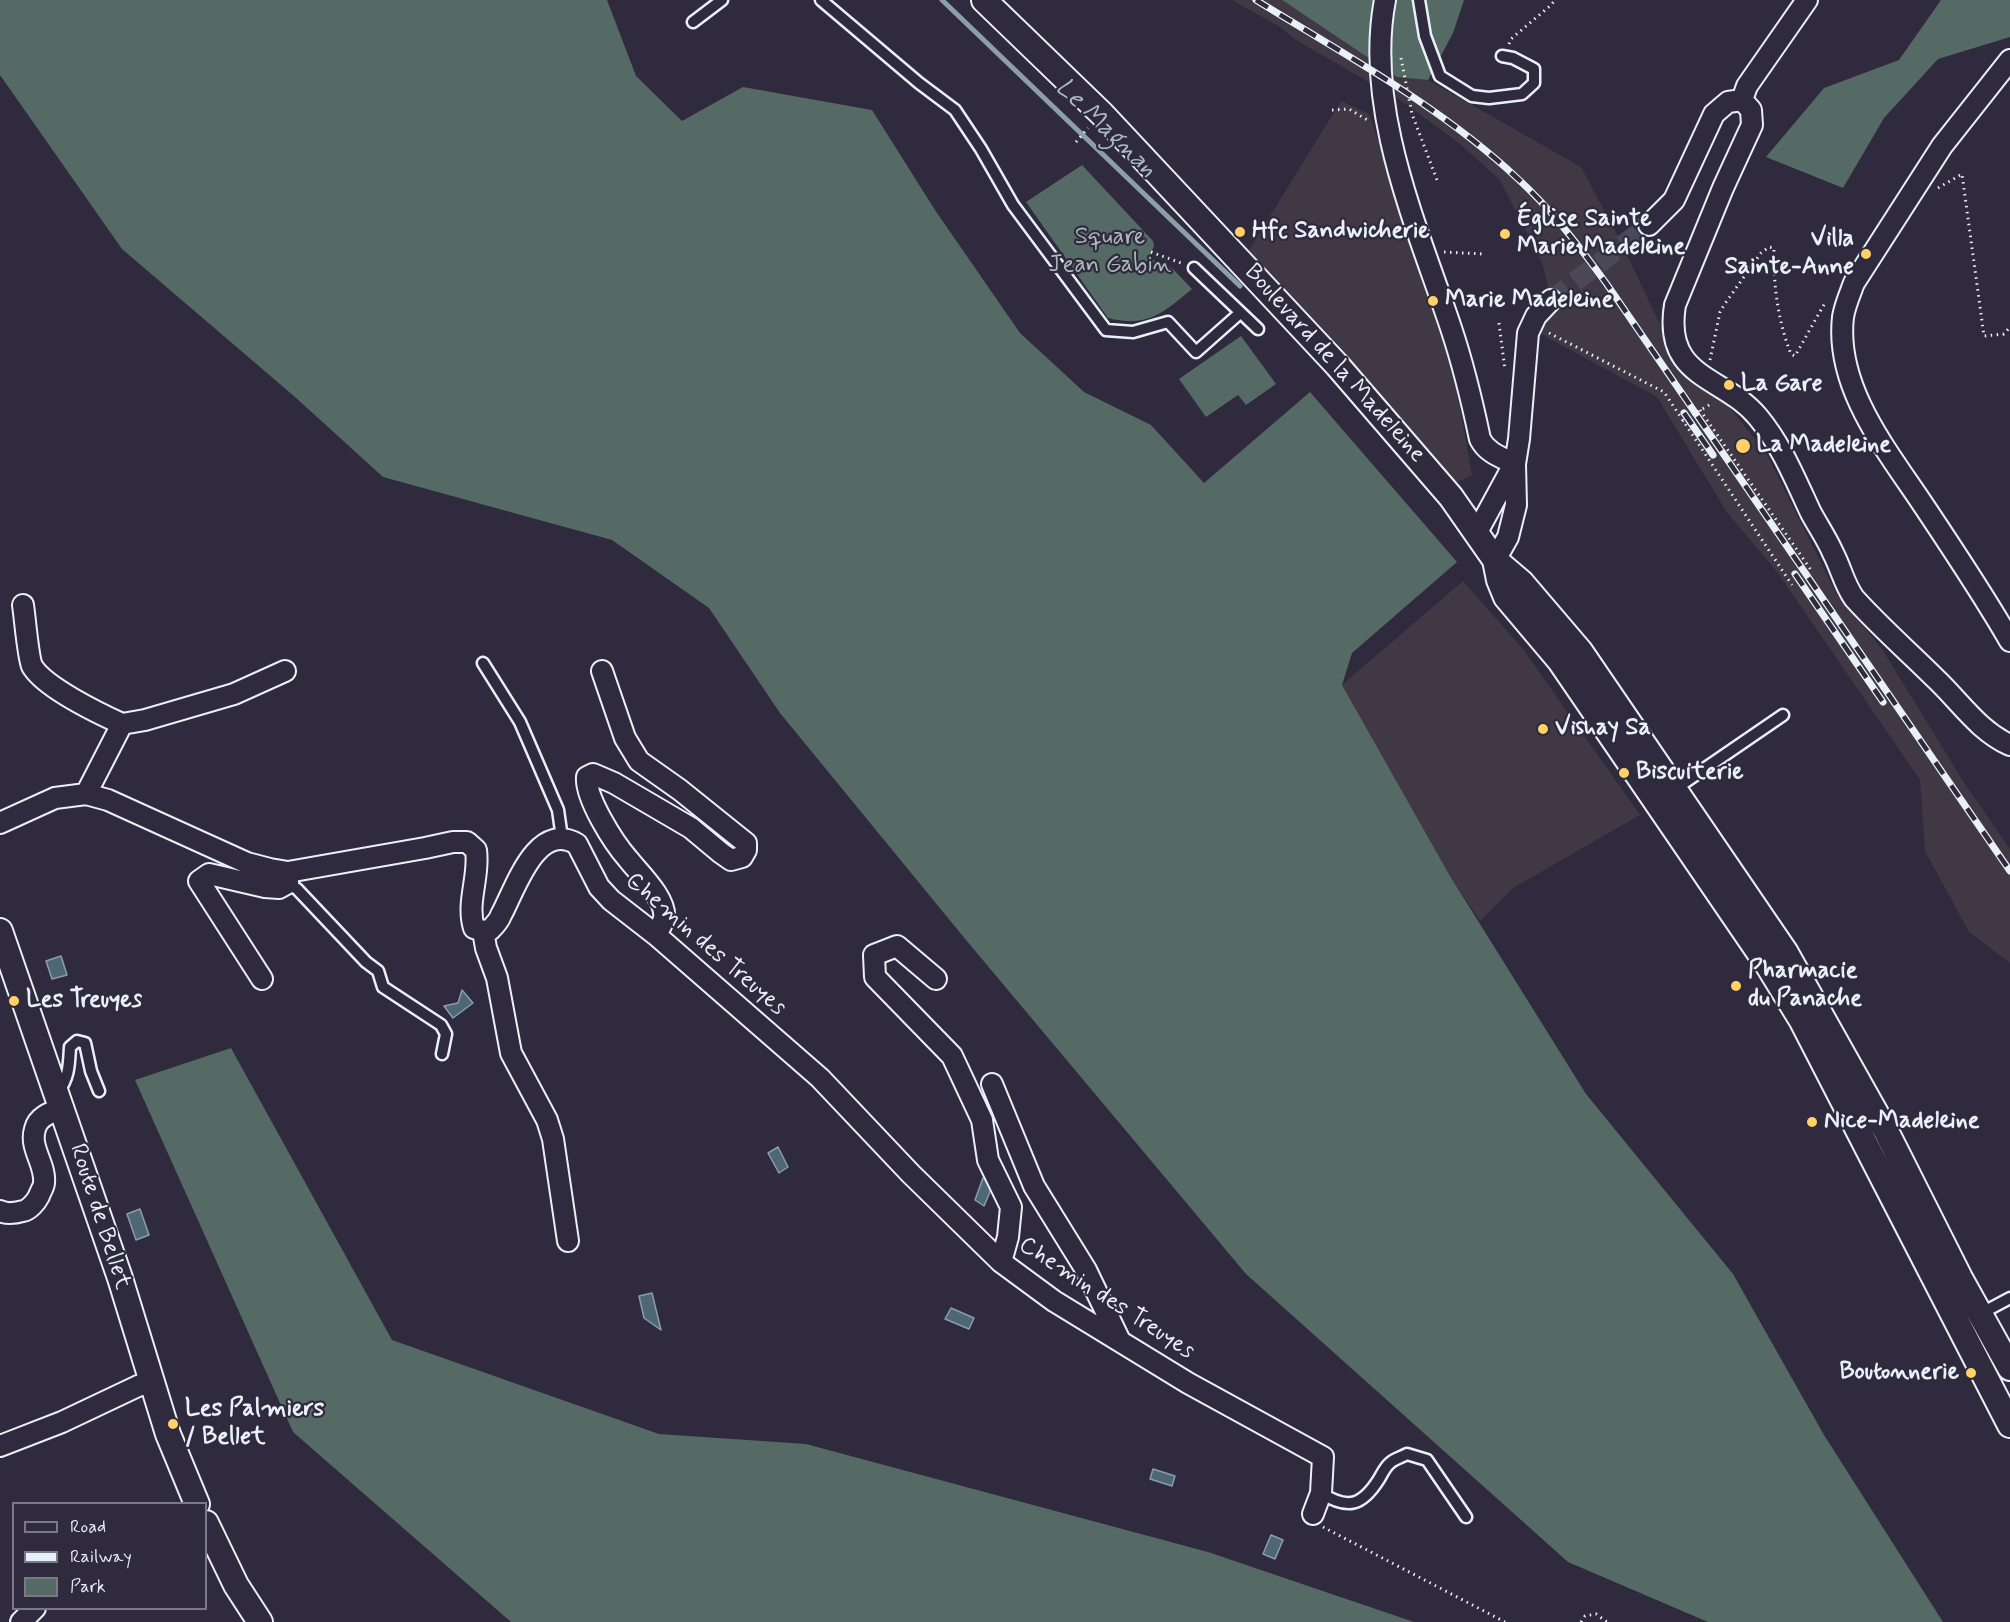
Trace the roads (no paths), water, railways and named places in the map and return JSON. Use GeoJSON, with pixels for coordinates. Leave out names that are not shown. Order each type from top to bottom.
{"type":"FeatureCollection","features":[{"type":"Feature","properties":{"kind":"street","name":"Boulevard de la Madeleine"},"geometry":{"type":"LineString","coordinates":[[984,0],[1102,114],[1246,265],[1337,365],[1451,497],[1495,560],[1522,584],[1580,651],[1665,796],[1786,953],[1819,1009],[1887,1133],[1970,1320],[2010,1425]]}},
{"type":"Feature","properties":{"kind":"street"},"geometry":{"type":"LineString","coordinates":[[1385,0],[1381,58],[1384,107],[1408,199],[1463,367],[1480,439],[1491,453],[1515,464]]}},
{"type":"Feature","properties":{"kind":"street"},"geometry":{"type":"LineString","coordinates":[[1742,100],[1747,86],[1807,0]]}},
{"type":"Feature","properties":{"kind":"street"},"geometry":{"type":"LineString","coordinates":[[2010,60],[1942,146],[1854,283],[1846,303],[1843,328],[1846,363],[1858,403],[1869,425],[2010,641]]}},
{"type":"Feature","properties":{"kind":"street"},"geometry":{"type":"LineString","coordinates":[[1648,225],[1674,200],[1714,114],[1728,102],[1742,100]]}},
{"type":"Feature","properties":{"kind":"street"},"geometry":{"type":"LineString","coordinates":[[1742,100],[1751,110],[1752,125],[1681,289],[1674,313],[1674,335],[1678,348],[1690,366],[1706,380],[1749,408],[1769,432],[1793,471],[1810,511],[1835,556],[1846,587],[1854,598],[1940,682],[1980,725],[1992,736],[2010,745]]}},
{"type":"Feature","properties":{"kind":"street"},"geometry":{"type":"LineString","coordinates":[[1495,560],[1508,537],[1516,505],[1515,464],[1520,439],[1528,333],[1532,323],[1551,300]]}},
{"type":"Feature","properties":{"kind":"street"},"geometry":{"type":"LineString","coordinates":[[1476,534],[1515,464]]}},
{"type":"Feature","properties":{"kind":"street"},"geometry":{"type":"LineString","coordinates":[[23,605],[32,665],[42,677],[83,706],[122,724],[145,720],[234,694],[285,671]]}},
{"type":"Feature","properties":{"kind":"street"},"geometry":{"type":"LineString","coordinates":[[602,671],[625,738],[639,761],[680,790],[746,843],[746,850],[742,857],[732,860],[691,828],[624,788],[593,774],[587,777],[588,790],[612,837],[627,859],[645,877],[659,900],[664,918],[656,935]]}},
{"type":"Feature","properties":{"kind":"street"},"geometry":{"type":"LineString","coordinates":[[86,794],[122,724]]}},
{"type":"Feature","properties":{"kind":"street"},"geometry":{"type":"LineString","coordinates":[[0,824],[55,798],[86,794],[108,801],[247,863],[288,877],[453,842],[466,842],[476,850],[477,859],[471,918],[474,928],[483,931],[490,930],[501,917],[513,887],[529,859],[548,841],[562,838]]}},
{"type":"Feature","properties":{"kind":"street","name":"Chemin des Treuyes"},"geometry":{"type":"LineString","coordinates":[[562,838],[577,844],[599,886],[611,900],[656,935],[820,1078],[911,1174],[1001,1262],[1054,1301],[1188,1383],[1323,1457],[1321,1493],[1313,1514]]}},
{"type":"Feature","properties":{"kind":"street"},"geometry":{"type":"LineString","coordinates":[[262,979],[199,881],[209,874],[279,888],[288,877]]}},
{"type":"Feature","properties":{"kind":"street","name":"Route de Bellet"},"geometry":{"type":"LineString","coordinates":[[0,931],[120,1278],[168,1434],[197,1502]]}},
{"type":"Feature","properties":{"kind":"street"},"geometry":{"type":"LineString","coordinates":[[483,931],[486,948],[497,978],[511,1053],[547,1120],[553,1138],[568,1241]]}},
{"type":"Feature","properties":{"kind":"street"},"geometry":{"type":"LineString","coordinates":[[936,979],[897,946],[874,955],[875,977],[952,1056],[982,1120],[988,1160],[1011,1207],[1008,1237],[1001,1262]]}},
{"type":"Feature","properties":{"kind":"street"},"geometry":{"type":"LineString","coordinates":[[992,1084],[1034,1186],[1086,1270],[1119,1341]]}},
{"type":"Feature","properties":{"kind":"street"},"geometry":{"type":"LineString","coordinates":[[0,1211],[4,1213],[25,1211],[36,1201],[44,1183],[41,1165],[34,1146],[34,1130],[38,1122],[60,1100]]}},
{"type":"Feature","properties":{"kind":"street","name":"Boulevard de la Madeleine"},"geometry":{"type":"LineString","coordinates":[[1970,1320],[2010,1368]]}},
{"type":"Feature","properties":{"kind":"street"},"geometry":{"type":"LineString","coordinates":[[0,1446],[62,1422],[152,1381]]}},
{"type":"Feature","properties":{"kind":"street"},"geometry":{"type":"LineString","coordinates":[[207,1534],[260,1622]]}},
{"type":"Feature","properties":{"kind":"street"},"geometry":{"type":"LineString","coordinates":[[21,1622],[33,1610]]}},
{"type":"Feature","properties":{"kind":"lane"},"geometry":{"type":"LineString","coordinates":[[693,22],[722,0]]}},
{"type":"Feature","properties":{"kind":"lane"},"geometry":{"type":"LineString","coordinates":[[821,0],[919,83],[955,110],[1013,205],[1106,330],[1133,332],[1168,322],[1196,352],[1240,313]]}},
{"type":"Feature","properties":{"kind":"lane"},"geometry":{"type":"LineString","coordinates":[[1419,0],[1425,36],[1440,75],[1472,96],[1489,98],[1522,94],[1534,83],[1534,69],[1513,58],[1502,56]]}},
{"type":"Feature","properties":{"kind":"lane"},"geometry":{"type":"LineString","coordinates":[[1194,268],[1258,329]]}},
{"type":"Feature","properties":{"kind":"lane"},"geometry":{"type":"LineString","coordinates":[[483,663],[520,722],[558,810],[562,838]]}},
{"type":"Feature","properties":{"kind":"lane"},"geometry":{"type":"LineString","coordinates":[[1665,796],[1783,715]]}},
{"type":"Feature","properties":{"kind":"lane"},"geometry":{"type":"LineString","coordinates":[[288,877],[366,962],[378,971],[383,987],[441,1025],[446,1035],[442,1054]]}},
{"type":"Feature","properties":{"kind":"lane"},"geometry":{"type":"LineString","coordinates":[[60,1100],[69,1066],[69,1047],[77,1041],[85,1043],[91,1071],[99,1091]]}},
{"type":"Feature","properties":{"kind":"lane"},"geometry":{"type":"LineString","coordinates":[[1970,1320],[2010,1298]]}},
{"type":"Feature","properties":{"kind":"lane"},"geometry":{"type":"LineString","coordinates":[[1321,1493],[1334,1501],[1348,1504],[1362,1500],[1372,1490],[1390,1463],[1407,1454],[1427,1460],[1466,1517]]}},
{"type":"Feature","properties":{"kind":"water"},"geometry":{"type":"Polygon","coordinates":[[[61,956],[67,975],[52,979],[46,961],[61,956]]]}},
{"type":"Feature","properties":{"kind":"water"},"geometry":{"type":"Polygon","coordinates":[[[462,990],[473,1003],[453,1018],[444,1006],[458,1003],[462,990]]]}},
{"type":"Feature","properties":{"kind":"water"},"geometry":{"type":"Polygon","coordinates":[[[778,1147],[788,1167],[779,1173],[768,1153],[778,1147]]]}},
{"type":"Feature","properties":{"kind":"water"},"geometry":{"type":"Polygon","coordinates":[[[983,1178],[993,1185],[984,1206],[975,1200],[983,1178]]]}},
{"type":"Feature","properties":{"kind":"water"},"geometry":{"type":"Polygon","coordinates":[[[140,1209],[149,1235],[136,1240],[127,1214],[140,1209]]]}},
{"type":"Feature","properties":{"kind":"water"},"geometry":{"type":"Polygon","coordinates":[[[652,1293],[661,1330],[644,1318],[639,1296],[652,1293]]]}},
{"type":"Feature","properties":{"kind":"water"},"geometry":{"type":"Polygon","coordinates":[[[951,1308],[974,1318],[969,1329],[945,1319],[951,1308]]]}},
{"type":"Feature","properties":{"kind":"water"},"geometry":{"type":"Polygon","coordinates":[[[1153,1469],[1175,1476],[1172,1486],[1150,1479],[1153,1469]]]}},
{"type":"Feature","properties":{"kind":"water"},"geometry":{"type":"Polygon","coordinates":[[[1271,1535],[1283,1540],[1275,1559],[1263,1554],[1271,1535]]]}},
{"type":"Feature","properties":{"kind":"waterway","name":"Le Magnan"},"geometry":{"type":"LineString","coordinates":[[942,0],[1240,286]]}},
{"type":"Feature","properties":{"kind":"tunnel"},"geometry":{"type":"LineString","coordinates":[[1551,300],[1649,225]]}},
{"type":"Feature","properties":{"kind":"railway"},"geometry":{"type":"LineString","coordinates":[[1256,0],[1391,83],[1456,128],[1517,178],[1553,215],[1606,283],[2010,871]]}},
{"type":"Feature","properties":{"kind":"railway"},"geometry":{"type":"LineString","coordinates":[[1684,413],[1713,455]]}},
{"type":"Feature","properties":{"kind":"railway"},"geometry":{"type":"LineString","coordinates":[[1795,574],[1883,702]]}},
{"type":"Feature","properties":{"kind":"place","name":"Hfc Sandwicherie"},"geometry":{"type":"Point","coordinates":[1240,232]}},
{"type":"Feature","properties":{"kind":"place","name":"Église Sainte Marie Madeleine"},"geometry":{"type":"Point","coordinates":[1505,234]}},
{"type":"Feature","properties":{"kind":"place","name":"Villa Sainte-Anne"},"geometry":{"type":"Point","coordinates":[1866,254]}},
{"type":"Feature","properties":{"kind":"place","name":"Marie Madeleine"},"geometry":{"type":"Point","coordinates":[1433,301]}},
{"type":"Feature","properties":{"kind":"place","name":"La Gare"},"geometry":{"type":"Point","coordinates":[1729,385]}},
{"type":"Feature","properties":{"kind":"place","name":"La Madeleine"},"geometry":{"type":"Point","coordinates":[1743,446]}},
{"type":"Feature","properties":{"kind":"place","name":"Vishay Sa"},"geometry":{"type":"Point","coordinates":[1543,729]}},
{"type":"Feature","properties":{"kind":"place","name":"Biscuiterie"},"geometry":{"type":"Point","coordinates":[1624,773]}},
{"type":"Feature","properties":{"kind":"place","name":"Pharmacie du Panache"},"geometry":{"type":"Point","coordinates":[1736,986]}},
{"type":"Feature","properties":{"kind":"place","name":"Les Treuyes"},"geometry":{"type":"Point","coordinates":[14,1001]}},
{"type":"Feature","properties":{"kind":"place","name":"Nice-Madeleine"},"geometry":{"type":"Point","coordinates":[1812,1122]}},
{"type":"Feature","properties":{"kind":"place","name":"Boutonnerie"},"geometry":{"type":"Point","coordinates":[1971,1373]}},
{"type":"Feature","properties":{"kind":"place","name":"Les Palmiers / Bellet"},"geometry":{"type":"Point","coordinates":[173,1424]}},
{"type":"Feature","properties":{"kind":"park label","name":"Square Jean Gabin"},"geometry":{"type":"Point","coordinates":[1110,252]}}]}
